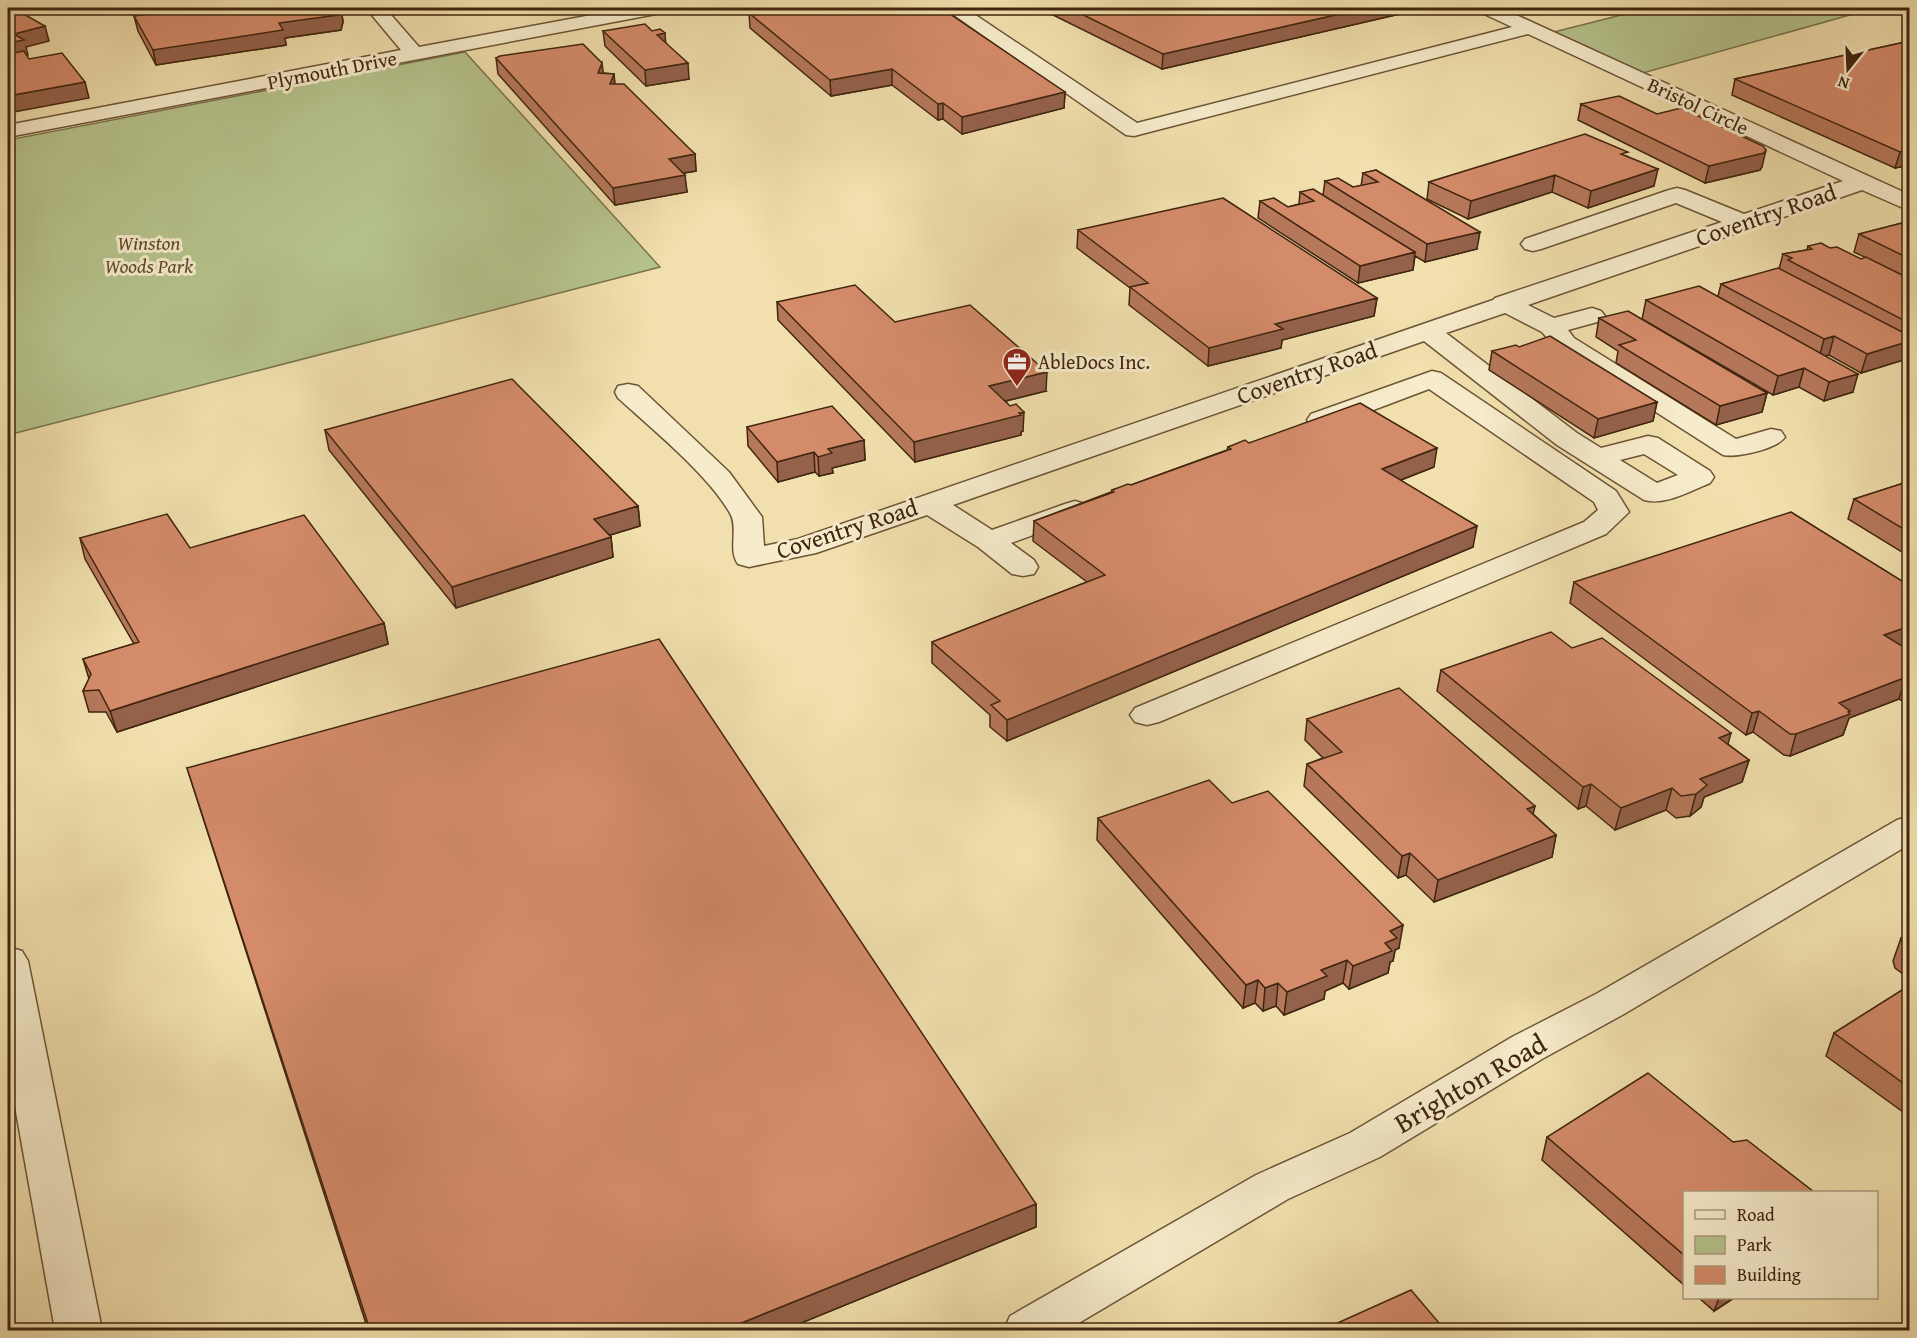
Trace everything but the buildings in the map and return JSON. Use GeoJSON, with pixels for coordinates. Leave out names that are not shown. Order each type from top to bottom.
{"type":"FeatureCollection","features":[{"type":"Feature","properties":{"kind":"street"},"geometry":{"type":"LineString","coordinates":[[375,8],[415,54]]}},
{"type":"Feature","properties":{"kind":"street","name":"Plymouth Drive"},"geometry":{"type":"LineString","coordinates":[[8,131],[656,8]]}},
{"type":"Feature","properties":{"kind":"street"},"geometry":{"type":"LineString","coordinates":[[953,8],[1134,130],[1530,28]]}},
{"type":"Feature","properties":{"kind":"street","name":"Bristol Circle"},"geometry":{"type":"LineString","coordinates":[[1487,8],[1910,204]]}},
{"type":"Feature","properties":{"kind":"street","name":"Coventry Road"},"geometry":{"type":"LineString","coordinates":[[628,392],[719,478],[747,518],[749,558],[805,548],[1504,303],[1836,190],[1864,183]]}},
{"type":"Feature","properties":{"kind":"street"},"geometry":{"type":"LineString","coordinates":[[1533,244],[1677,195],[1743,222]]}},
{"type":"Feature","properties":{"kind":"street"},"geometry":{"type":"LineString","coordinates":[[1504,303],[1551,327],[1565,343],[1734,449],[1772,437]]}},
{"type":"Feature","properties":{"kind":"street"},"geometry":{"type":"LineString","coordinates":[[1551,327],[1592,316]]}},
{"type":"Feature","properties":{"kind":"street"},"geometry":{"type":"LineString","coordinates":[[1426,331],[1567,439],[1598,458]]}},
{"type":"Feature","properties":{"kind":"street"},"geometry":{"type":"LineString","coordinates":[[1147,715],[1595,528],[1614,512],[1606,496],[1432,379],[1390,344]]}},
{"type":"Feature","properties":{"kind":"street"},"geometry":{"type":"LineString","coordinates":[[1299,428],[1432,379]]}},
{"type":"Feature","properties":{"kind":"street"},"geometry":{"type":"LineString","coordinates":[[989,541],[1100,501]]}},
{"type":"Feature","properties":{"kind":"street"},"geometry":{"type":"LineString","coordinates":[[929,503],[989,541],[1023,567]]}},
{"type":"Feature","properties":{"kind":"street","name":"Brighton Road"},"geometry":{"type":"LineString","coordinates":[[1027,1330],[1272,1187],[1365,1144],[1910,828]]}},
{"type":"Feature","properties":{"kind":"street"},"geometry":{"type":"LineString","coordinates":[[8,961],[79,1330]]}},
{"type":"Feature","properties":{"kind":"green space"},"geometry":{"type":"Polygon","coordinates":[[[1649,8],[1909,8],[1910,14],[1857,13],[1643,73],[1554,32],[1649,8]]]}},
{"type":"Feature","properties":{"kind":"green space","name":"Winston Woods Park"},"geometry":{"type":"Polygon","coordinates":[[[465,52],[660,267],[8,435],[8,140],[465,52]]]}},
{"type":"Feature","properties":{"kind":"place","name":"AbleDocs Inc."},"geometry":{"type":"Point","coordinates":[1017,388]}}]}
